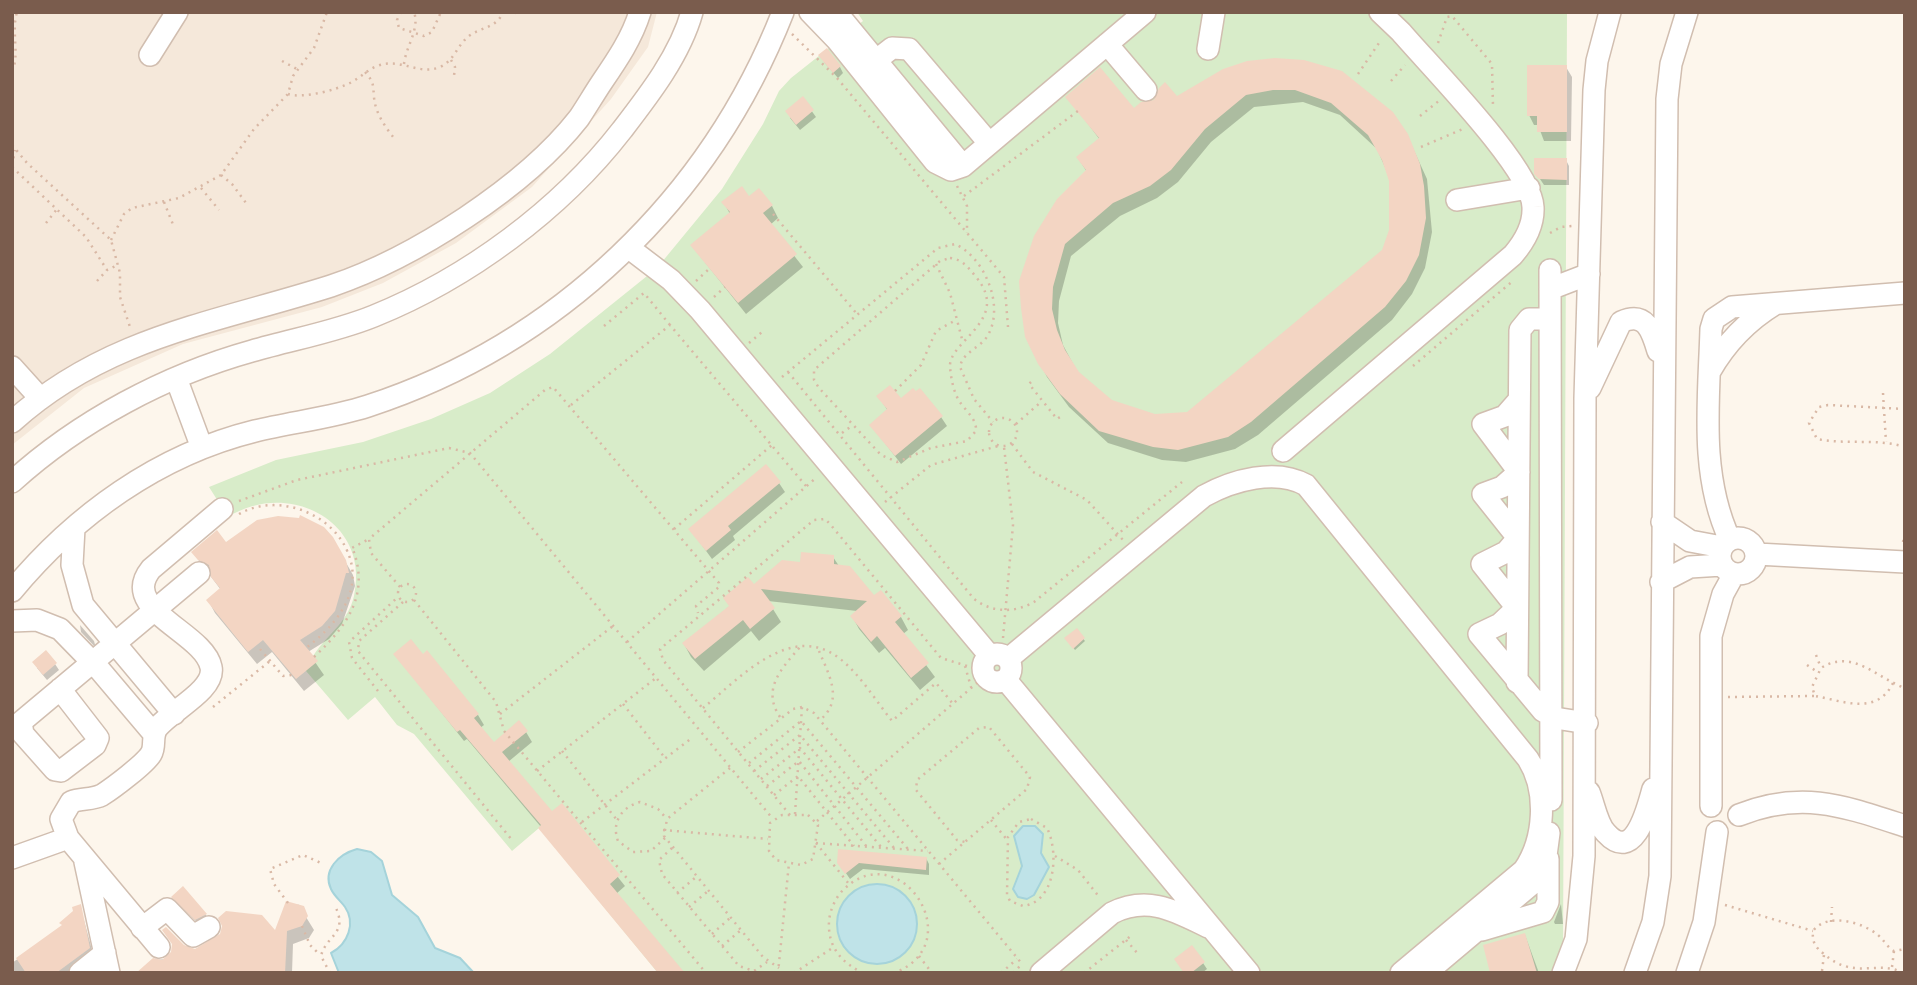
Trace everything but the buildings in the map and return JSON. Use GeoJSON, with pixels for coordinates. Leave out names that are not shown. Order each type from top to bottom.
{"type":"FeatureCollection","features":[{"type":"Feature","properties":{"kind":"street"},"geometry":{"type":"LineString","coordinates":[[150,55],[177,12]]}},
{"type":"Feature","properties":{"kind":"street"},"geometry":{"type":"LineString","coordinates":[[12,422],[40,398],[136,345],[332,285],[404,253],[458,222],[504,189],[551,148],[579,118],[615,63],[636,26],[640,12]]}},
{"type":"Feature","properties":{"kind":"street"},"geometry":{"type":"LineString","coordinates":[[12,482],[92,422],[176,378],[251,351],[333,331],[376,315],[476,261],[568,191],[611,145],[646,99],[668,63],[692,12]]}},
{"type":"Feature","properties":{"kind":"street"},"geometry":{"type":"LineString","coordinates":[[810,12],[954,168]]}},
{"type":"Feature","properties":{"kind":"street"},"geometry":{"type":"LineString","coordinates":[[836,12],[954,168]]}},
{"type":"Feature","properties":{"kind":"street"},"geometry":{"type":"LineString","coordinates":[[954,168],[989,144],[1145,12]]}},
{"type":"Feature","properties":{"kind":"street"},"geometry":{"type":"LineString","coordinates":[[1208,49],[1214,12]]}},
{"type":"Feature","properties":{"kind":"street"},"geometry":{"type":"LineString","coordinates":[[1563,973],[1576,939],[1586,784],[1585,398],[1594,90],[1597,61],[1610,12]]}},
{"type":"Feature","properties":{"kind":"street"},"geometry":{"type":"LineString","coordinates":[[1635,973],[1653,922],[1660,876],[1667,99],[1671,64],[1687,12]]}},
{"type":"Feature","properties":{"kind":"street"},"geometry":{"type":"LineString","coordinates":[[12,591],[74,528],[107,500],[153,471],[202,448],[253,431],[366,406],[468,365],[561,306],[629,247],[680,192],[713,147],[744,95],[779,16]]}},
{"type":"Feature","properties":{"kind":"street"},"geometry":{"type":"LineString","coordinates":[[1283,451],[1513,255],[1525,241],[1532,224],[1534,206],[1530,188],[1485,130],[1386,18]]}},
{"type":"Feature","properties":{"kind":"street"},"geometry":{"type":"LineString","coordinates":[[1107,44],[1146,90]]}},
{"type":"Feature","properties":{"kind":"street"},"geometry":{"type":"LineString","coordinates":[[874,62],[892,48],[909,49],[989,144]]}},
{"type":"Feature","properties":{"kind":"street"},"geometry":{"type":"LineString","coordinates":[[1457,200],[1530,188]]}},
{"type":"Feature","properties":{"kind":"street"},"geometry":{"type":"LineString","coordinates":[[629,247],[683,292],[830,465],[989,667],[1250,973]]}},
{"type":"Feature","properties":{"kind":"street"},"geometry":{"type":"LineString","coordinates":[[1426,973],[1533,883],[1548,852],[1551,789],[1550,279],[1589,274]]}},
{"type":"Feature","properties":{"kind":"street"},"geometry":{"type":"LineString","coordinates":[[1687,973],[1708,900],[1717,832],[1707,818],[1711,807],[1711,636],[1723,594],[1727,557],[1711,476],[1709,373],[1714,318],[1732,307],[1905,293]]}},
{"type":"Feature","properties":{"kind":"street"},"geometry":{"type":"LineString","coordinates":[[1709,373],[1728,344],[1746,324],[1779,302]]}},
{"type":"Feature","properties":{"kind":"street"},"geometry":{"type":"LineString","coordinates":[[1732,307],[1746,324]]}},
{"type":"Feature","properties":{"kind":"street"},"geometry":{"type":"LineString","coordinates":[[1517,682],[1520,330],[1529,319],[1550,319]]}},
{"type":"Feature","properties":{"kind":"street"},"geometry":{"type":"LineString","coordinates":[[1585,398],[1621,321],[1640,319],[1649,325],[1663,367]]}},
{"type":"Feature","properties":{"kind":"street"},"geometry":{"type":"LineString","coordinates":[[1711,329],[1728,344]]}},
{"type":"Feature","properties":{"kind":"street"},"geometry":{"type":"LineString","coordinates":[[12,368],[40,398]]}},
{"type":"Feature","properties":{"kind":"street"},"geometry":{"type":"LineString","coordinates":[[176,378],[202,448]]}},
{"type":"Feature","properties":{"kind":"street"},"geometry":{"type":"LineString","coordinates":[[1519,400],[1504,416],[1483,424],[1519,472]]}},
{"type":"Feature","properties":{"kind":"street"},"geometry":{"type":"LineString","coordinates":[[1518,538],[1483,494],[1502,487],[1519,472]]}},
{"type":"Feature","properties":{"kind":"street"},"geometry":{"type":"LineString","coordinates":[[989,667],[1204,496],[1218,489],[1279,475],[1306,485],[1528,760],[1540,784],[1541,811],[1534,849],[1524,870],[1401,973]]}},
{"type":"Feature","properties":{"kind":"street"},"geometry":{"type":"LineString","coordinates":[[159,947],[68,838],[61,819],[66,806],[78,799],[102,794],[148,758],[153,751],[154,734],[209,683],[211,666],[206,656],[181,629],[155,611],[144,590],[146,575],[218,512]]}},
{"type":"Feature","properties":{"kind":"street"},"geometry":{"type":"LineString","coordinates":[[1661,582],[1690,567],[1727,557],[1744,539],[1754,547],[1757,554],[1753,568],[1741,575],[1727,557],[1690,541],[1662,522]]}},
{"type":"Feature","properties":{"kind":"street"},"geometry":{"type":"LineString","coordinates":[[74,528],[72,565],[77,593],[91,617],[174,714]]}},
{"type":"Feature","properties":{"kind":"street"},"geometry":{"type":"LineString","coordinates":[[1517,608],[1482,564],[1506,552],[1518,538]]}},
{"type":"Feature","properties":{"kind":"street"},"geometry":{"type":"LineString","coordinates":[[1757,554],[1905,562]]}},
{"type":"Feature","properties":{"kind":"street"},"geometry":{"type":"LineString","coordinates":[[60,689],[199,573]]}},
{"type":"Feature","properties":{"kind":"street"},"geometry":{"type":"LineString","coordinates":[[1517,608],[1500,624],[1479,634],[1517,682],[1550,716],[1587,723]]}},
{"type":"Feature","properties":{"kind":"street"},"geometry":{"type":"LineString","coordinates":[[12,621],[37,620],[60,629],[154,734]]}},
{"type":"Feature","properties":{"kind":"street"},"geometry":{"type":"LineString","coordinates":[[1586,784],[1604,832],[1614,840],[1627,841],[1638,834],[1660,764]]}},
{"type":"Feature","properties":{"kind":"street"},"geometry":{"type":"LineString","coordinates":[[1711,807],[1724,802],[1730,803],[1739,815]]}},
{"type":"Feature","properties":{"kind":"street"},"geometry":{"type":"LineString","coordinates":[[1739,815],[1779,802],[1821,802],[1905,826]]}},
{"type":"Feature","properties":{"kind":"street"},"geometry":{"type":"LineString","coordinates":[[1717,832],[1730,832],[1739,815]]}},
{"type":"Feature","properties":{"kind":"street"},"geometry":{"type":"LineString","coordinates":[[12,858],[68,838]]}},
{"type":"Feature","properties":{"kind":"street"},"geometry":{"type":"LineString","coordinates":[[80,973],[107,963],[84,856]]}},
{"type":"Feature","properties":{"kind":"street"},"geometry":{"type":"LineString","coordinates":[[1032,969],[1112,914],[1132,905],[1153,904],[1213,929]]}},
{"type":"Feature","properties":{"kind":"street"},"geometry":{"type":"LineString","coordinates":[[142,928],[167,909],[193,936],[209,927]]}},
{"type":"Feature","properties":{"kind":"path"},"geometry":{"type":"LineString","coordinates":[[12,71],[16,59],[12,34],[17,12]]}},
{"type":"Feature","properties":{"kind":"path"},"geometry":{"type":"LineString","coordinates":[[111,240],[124,214],[132,208],[164,202],[201,188],[221,174],[254,129],[288,94],[297,69],[312,54],[327,12]]}},
{"type":"Feature","properties":{"kind":"path"},"geometry":{"type":"LineString","coordinates":[[401,12],[397,20],[399,28],[428,35],[441,12]]}},
{"type":"Feature","properties":{"kind":"path"},"geometry":{"type":"LineString","coordinates":[[404,64],[405,49],[414,33],[414,12]]}},
{"type":"Feature","properties":{"kind":"path"},"geometry":{"type":"LineString","coordinates":[[288,94],[297,96],[346,85],[365,72],[392,62],[430,69],[450,60],[464,40],[496,24],[503,12]]}},
{"type":"Feature","properties":{"kind":"path"},"geometry":{"type":"LineString","coordinates":[[1421,147],[1485,130],[1492,64],[1450,15],[1434,52]]}},
{"type":"Feature","properties":{"kind":"path"},"geometry":{"type":"LineString","coordinates":[[779,16],[832,73],[1005,281],[1008,327]]}},
{"type":"Feature","properties":{"kind":"path"},"geometry":{"type":"LineString","coordinates":[[1358,74],[1386,18]]}},
{"type":"Feature","properties":{"kind":"path"},"geometry":{"type":"LineString","coordinates":[[450,60],[454,64],[454,76]]}},
{"type":"Feature","properties":{"kind":"path"},"geometry":{"type":"LineString","coordinates":[[282,61],[297,69]]}},
{"type":"Feature","properties":{"kind":"path"},"geometry":{"type":"LineString","coordinates":[[365,72],[374,83],[374,100],[381,120],[394,138]]}},
{"type":"Feature","properties":{"kind":"path"},"geometry":{"type":"LineString","coordinates":[[1420,116],[1451,91]]}},
{"type":"Feature","properties":{"kind":"path"},"geometry":{"type":"LineString","coordinates":[[964,197],[1078,111]]}},
{"type":"Feature","properties":{"kind":"path"},"geometry":{"type":"LineString","coordinates":[[12,145],[111,240],[118,265],[120,298],[136,345]]}},
{"type":"Feature","properties":{"kind":"path"},"geometry":{"type":"LineString","coordinates":[[15,150],[12,166],[93,245],[107,270]]}},
{"type":"Feature","properties":{"kind":"path"},"geometry":{"type":"LineString","coordinates":[[954,168],[964,197],[967,233]]}},
{"type":"Feature","properties":{"kind":"path"},"geometry":{"type":"LineString","coordinates":[[221,174],[246,203]]}},
{"type":"Feature","properties":{"kind":"path"},"geometry":{"type":"LineString","coordinates":[[201,188],[219,210]]}},
{"type":"Feature","properties":{"kind":"path"},"geometry":{"type":"LineString","coordinates":[[164,202],[174,227]]}},
{"type":"Feature","properties":{"kind":"path"},"geometry":{"type":"LineString","coordinates":[[46,223],[57,209]]}},
{"type":"Feature","properties":{"kind":"path"},"geometry":{"type":"LineString","coordinates":[[773,214],[857,314]]}},
{"type":"Feature","properties":{"kind":"path"},"geometry":{"type":"LineString","coordinates":[[766,390],[938,248],[949,243],[960,246],[989,281],[993,317],[984,340],[964,357],[961,373],[974,399],[993,422]]}},
{"type":"Feature","properties":{"kind":"path"},"geometry":{"type":"LineString","coordinates":[[945,259],[960,260],[979,280],[983,289],[983,317],[975,332],[954,350],[950,364],[957,397],[976,423],[976,431],[971,439],[931,448],[897,462],[880,455],[816,385],[814,370],[936,264],[945,259]]}},
{"type":"Feature","properties":{"kind":"path"},"geometry":{"type":"LineString","coordinates":[[936,264],[950,293],[964,343]]}},
{"type":"Feature","properties":{"kind":"path"},"geometry":{"type":"LineString","coordinates":[[97,281],[107,270],[118,265]]}},
{"type":"Feature","properties":{"kind":"path"},"geometry":{"type":"LineString","coordinates":[[604,326],[644,293],[806,486]]}},
{"type":"Feature","properties":{"kind":"path"},"geometry":{"type":"LineString","coordinates":[[895,391],[922,365],[936,331],[956,320]]}},
{"type":"Feature","properties":{"kind":"path"},"geometry":{"type":"LineString","coordinates":[[571,405],[670,325]]}},
{"type":"Feature","properties":{"kind":"path"},"geometry":{"type":"LineString","coordinates":[[788,372],[974,599],[986,606],[1007,611],[1034,602],[1182,482]]}},
{"type":"Feature","properties":{"kind":"path"},"geometry":{"type":"LineString","coordinates":[[1031,382],[1029,384],[1057,419],[1060,416]]}},
{"type":"Feature","properties":{"kind":"path"},"geometry":{"type":"LineString","coordinates":[[346,551],[369,539],[549,387],[558,388],[709,570],[719,586],[696,606],[699,614]]}},
{"type":"Feature","properties":{"kind":"path"},"geometry":{"type":"LineString","coordinates":[[1883,393],[1886,443]]}},
{"type":"Feature","properties":{"kind":"path"},"geometry":{"type":"LineString","coordinates":[[1015,425],[1042,401]]}},
{"type":"Feature","properties":{"kind":"path"},"geometry":{"type":"LineString","coordinates":[[1905,409],[1828,405],[1819,407],[1809,423],[1817,439],[1849,444],[1886,443],[1905,447]]}},
{"type":"Feature","properties":{"kind":"path"},"geometry":{"type":"LineString","coordinates":[[891,497],[931,465],[1012,444],[1017,434],[1015,425],[1004,418],[993,422],[988,432],[999,446]]}},
{"type":"Feature","properties":{"kind":"path"},"geometry":{"type":"LineString","coordinates":[[841,434],[853,425]]}},
{"type":"Feature","properties":{"kind":"path"},"geometry":{"type":"LineString","coordinates":[[1012,444],[1034,472],[1087,500],[1123,540]]}},
{"type":"Feature","properties":{"kind":"path"},"geometry":{"type":"LineString","coordinates":[[674,529],[772,446]]}},
{"type":"Feature","properties":{"kind":"path"},"geometry":{"type":"LineString","coordinates":[[817,821],[953,704],[989,667],[1007,611],[1013,525],[1004,447]]}},
{"type":"Feature","properties":{"kind":"path"},"geometry":{"type":"LineString","coordinates":[[306,648],[331,627],[345,604],[352,568],[346,551],[325,523],[291,506],[256,507],[224,521],[218,512],[256,493],[297,480],[449,448],[470,453],[773,819]]}},
{"type":"Feature","properties":{"kind":"path"},"geometry":{"type":"LineString","coordinates":[[627,642],[830,465]]}},
{"type":"Feature","properties":{"kind":"path"},"geometry":{"type":"LineString","coordinates":[[793,815],[663,660],[660,649],[814,520],[821,519],[830,524],[941,658],[989,667]]}},
{"type":"Feature","properties":{"kind":"path"},"geometry":{"type":"LineString","coordinates":[[369,539],[371,553],[400,587]]}},
{"type":"Feature","properties":{"kind":"path"},"geometry":{"type":"LineString","coordinates":[[314,657],[334,638],[354,610],[359,579],[352,547]]}},
{"type":"Feature","properties":{"kind":"path"},"geometry":{"type":"LineString","coordinates":[[378,691],[352,658],[349,642],[398,597],[400,587],[404,584],[414,586],[414,600]]}},
{"type":"Feature","properties":{"kind":"path"},"geometry":{"type":"LineString","coordinates":[[398,597],[403,602]]}},
{"type":"Feature","properties":{"kind":"path"},"geometry":{"type":"LineString","coordinates":[[414,600],[403,602],[359,641],[358,651],[512,840]]}},
{"type":"Feature","properties":{"kind":"path"},"geometry":{"type":"LineString","coordinates":[[414,600],[493,697],[504,731],[706,973]]}},
{"type":"Feature","properties":{"kind":"path"},"geometry":{"type":"LineString","coordinates":[[500,714],[613,626]]}},
{"type":"Feature","properties":{"kind":"path"},"geometry":{"type":"LineString","coordinates":[[703,708],[769,655],[782,649],[800,647],[833,654],[845,663],[892,721],[936,684],[953,704]]}},
{"type":"Feature","properties":{"kind":"path"},"geometry":{"type":"LineString","coordinates":[[781,717],[774,705],[773,683],[800,647]]}},
{"type":"Feature","properties":{"kind":"path"},"geometry":{"type":"LineString","coordinates":[[260,649],[281,673],[292,675]]}},
{"type":"Feature","properties":{"kind":"path"},"geometry":{"type":"LineString","coordinates":[[818,649],[834,695],[830,709],[820,720]]}},
{"type":"Feature","properties":{"kind":"path"},"geometry":{"type":"LineString","coordinates":[[1816,655],[1821,668]]}},
{"type":"Feature","properties":{"kind":"path"},"geometry":{"type":"LineString","coordinates":[[1815,695],[1812,687],[1817,672],[1840,661],[1861,664],[1905,688]]}},
{"type":"Feature","properties":{"kind":"path"},"geometry":{"type":"LineString","coordinates":[[1807,664],[1817,672]]}},
{"type":"Feature","properties":{"kind":"path"},"geometry":{"type":"LineString","coordinates":[[537,771],[656,678]]}},
{"type":"Feature","properties":{"kind":"path"},"geometry":{"type":"LineString","coordinates":[[1711,697],[1815,695],[1871,705],[1890,690],[1893,683]]}},
{"type":"Feature","properties":{"kind":"path"},"geometry":{"type":"LineString","coordinates":[[623,704],[665,758]]}},
{"type":"Feature","properties":{"kind":"path"},"geometry":{"type":"LineString","coordinates":[[738,752],[793,709],[802,707],[820,720],[1018,959],[1032,969]]}},
{"type":"Feature","properties":{"kind":"path"},"geometry":{"type":"LineString","coordinates":[[793,815],[802,707]]}},
{"type":"Feature","properties":{"kind":"path"},"geometry":{"type":"LineString","coordinates":[[748,764],[801,721]]}},
{"type":"Feature","properties":{"kind":"path"},"geometry":{"type":"LineString","coordinates":[[801,721],[908,849]]}},
{"type":"Feature","properties":{"kind":"path"},"geometry":{"type":"LineString","coordinates":[[939,864],[965,842],[991,820],[1027,789],[1030,777],[989,727],[979,728],[917,780],[916,790],[957,840],[965,842]]}},
{"type":"Feature","properties":{"kind":"path"},"geometry":{"type":"LineString","coordinates":[[754,771],[800,735]]}},
{"type":"Feature","properties":{"kind":"path"},"geometry":{"type":"LineString","coordinates":[[800,735],[894,848]]}},
{"type":"Feature","properties":{"kind":"path"},"geometry":{"type":"LineString","coordinates":[[581,823],[693,737]]}},
{"type":"Feature","properties":{"kind":"path"},"geometry":{"type":"LineString","coordinates":[[761,779],[800,748]]}},
{"type":"Feature","properties":{"kind":"path"},"geometry":{"type":"LineString","coordinates":[[800,748],[881,847]]}},
{"type":"Feature","properties":{"kind":"path"},"geometry":{"type":"LineString","coordinates":[[562,751],[617,820],[618,841],[633,852],[651,851],[665,838]]}},
{"type":"Feature","properties":{"kind":"path"},"geometry":{"type":"LineString","coordinates":[[767,786],[799,761]]}},
{"type":"Feature","properties":{"kind":"path"},"geometry":{"type":"LineString","coordinates":[[799,761],[867,847]]}},
{"type":"Feature","properties":{"kind":"path"},"geometry":{"type":"LineString","coordinates":[[730,768],[667,819],[663,830],[672,848],[730,918],[768,961],[779,968]]}},
{"type":"Feature","properties":{"kind":"path"},"geometry":{"type":"LineString","coordinates":[[774,795],[798,776]]}},
{"type":"Feature","properties":{"kind":"path"},"geometry":{"type":"LineString","coordinates":[[798,776],[854,846]]}},
{"type":"Feature","properties":{"kind":"path"},"geometry":{"type":"LineString","coordinates":[[617,820],[627,808],[640,802],[658,809],[667,819]]}},
{"type":"Feature","properties":{"kind":"path"},"geometry":{"type":"LineString","coordinates":[[773,819],[808,815],[817,821]]}},
{"type":"Feature","properties":{"kind":"path"},"geometry":{"type":"LineString","coordinates":[[773,819],[768,839],[772,856],[789,863],[810,862],[817,843],[817,821]]}},
{"type":"Feature","properties":{"kind":"path"},"geometry":{"type":"LineString","coordinates":[[991,820],[1008,841]]}},
{"type":"Feature","properties":{"kind":"path"},"geometry":{"type":"LineString","coordinates":[[1037,821],[1050,834],[1055,856],[1051,877],[1035,902],[1023,906],[1010,901],[1005,888],[1008,841],[1011,831],[1019,822],[1037,821]]}},
{"type":"Feature","properties":{"kind":"path"},"geometry":{"type":"LineString","coordinates":[[663,830],[768,839]]}},
{"type":"Feature","properties":{"kind":"path"},"geometry":{"type":"LineString","coordinates":[[817,843],[928,851]]}},
{"type":"Feature","properties":{"kind":"path"},"geometry":{"type":"LineString","coordinates":[[817,843],[849,885]]}},
{"type":"Feature","properties":{"kind":"path"},"geometry":{"type":"LineString","coordinates":[[672,848],[657,865],[722,946],[744,970],[754,971],[768,961]]}},
{"type":"Feature","properties":{"kind":"path"},"geometry":{"type":"LineString","coordinates":[[288,903],[274,884],[270,869],[303,855],[321,863]]}},
{"type":"Feature","properties":{"kind":"path"},"geometry":{"type":"LineString","coordinates":[[1055,856],[1078,870],[1112,914]]}},
{"type":"Feature","properties":{"kind":"path"},"geometry":{"type":"LineString","coordinates":[[778,973],[789,863]]}},
{"type":"Feature","properties":{"kind":"path"},"geometry":{"type":"LineString","coordinates":[[863,973],[855,971],[834,947],[829,918],[836,899],[849,885],[876,876],[895,879],[912,888],[923,904],[928,922],[926,941],[919,956],[894,973]]}},
{"type":"Feature","properties":{"kind":"path"},"geometry":{"type":"LineString","coordinates":[[677,893],[696,877]]}},
{"type":"Feature","properties":{"kind":"path"},"geometry":{"type":"LineString","coordinates":[[689,907],[708,891]]}},
{"type":"Feature","properties":{"kind":"path"},"geometry":{"type":"LineString","coordinates":[[1708,900],[1813,931]]}},
{"type":"Feature","properties":{"kind":"path"},"geometry":{"type":"LineString","coordinates":[[321,956],[338,930],[339,918],[335,906]]}},
{"type":"Feature","properties":{"kind":"path"},"geometry":{"type":"LineString","coordinates":[[1831,922],[1832,907]]}},
{"type":"Feature","properties":{"kind":"path"},"geometry":{"type":"LineString","coordinates":[[712,934],[730,918]]}},
{"type":"Feature","properties":{"kind":"path"},"geometry":{"type":"LineString","coordinates":[[1894,951],[1870,929],[1853,922],[1817,925],[1813,931],[1812,941],[1824,955],[1852,969],[1892,967],[1903,973]]}},
{"type":"Feature","properties":{"kind":"path"},"geometry":{"type":"LineString","coordinates":[[302,926],[310,945],[321,956],[330,973]]}},
{"type":"Feature","properties":{"kind":"path"},"geometry":{"type":"LineString","coordinates":[[722,946],[741,930]]}},
{"type":"Feature","properties":{"kind":"path"},"geometry":{"type":"LineString","coordinates":[[1084,973],[1132,935]]}},
{"type":"Feature","properties":{"kind":"path"},"geometry":{"type":"LineString","coordinates":[[1126,940],[1139,955]]}},
{"type":"Feature","properties":{"kind":"path"},"geometry":{"type":"LineString","coordinates":[[794,973],[834,947]]}},
{"type":"Feature","properties":{"kind":"path"},"geometry":{"type":"LineString","coordinates":[[1894,951],[1905,949]]}},
{"type":"Feature","properties":{"kind":"path"},"geometry":{"type":"LineString","coordinates":[[1892,967],[1894,951]]}},
{"type":"Feature","properties":{"kind":"path"},"geometry":{"type":"LineString","coordinates":[[1822,971],[1824,955]]}},
{"type":"Feature","properties":{"kind":"path"},"geometry":{"type":"LineString","coordinates":[[919,956],[932,973]]}},
{"type":"Feature","properties":{"kind":"path"},"geometry":{"type":"LineString","coordinates":[[1001,973],[1018,959]]}},
{"type":"Feature","properties":{"kind":"path"},"geometry":{"type":"LineString","coordinates":[[1013,973],[1032,969]]}},
{"type":"Feature","properties":{"kind":"path"},"geometry":{"type":"LineString","coordinates":[[1029,973],[1032,969]]}},
{"type":"Feature","properties":{"kind":"shaded area"},"geometry":{"type":"Polygon","coordinates":[[[12,12],[657,12],[648,47],[611,99],[532,187],[456,243],[383,283],[322,307],[183,344],[84,388],[12,445],[12,12]]]}},
{"type":"Feature","properties":{"kind":"green space"},"geometry":{"type":"Polygon","coordinates":[[[857,12],[1567,12],[1563,954],[1550,973],[658,973],[539,828],[512,851],[414,734],[397,725],[375,697],[348,720],[306,671],[316,651],[345,617],[354,596],[356,570],[350,547],[337,528],[320,514],[299,506],[275,503],[251,506],[228,517],[209,487],[276,460],[363,442],[431,419],[490,393],[550,354],[657,268],[722,189],[763,124],[779,91],[791,78],[863,21],[857,12]]]}},
{"type":"Feature","properties":{"kind":"water"},"geometry":{"type":"Polygon","coordinates":[[[1023,826],[1035,826],[1043,834],[1041,853],[1049,867],[1034,895],[1027,899],[1018,897],[1013,889],[1022,866],[1014,836],[1023,826]]]}},
{"type":"Feature","properties":{"kind":"water"},"geometry":{"type":"Polygon","coordinates":[[[357,849],[371,852],[382,861],[392,895],[418,917],[435,948],[460,958],[474,973],[339,973],[331,953],[346,939],[350,920],[345,907],[331,889],[329,875],[338,859],[357,849]]]}},
{"type":"Feature","properties":{"kind":"water"},"geometry":{"type":"Polygon","coordinates":[[[877,884],[892,887],[905,896],[914,909],[917,924],[914,939],[905,952],[892,961],[877,964],[862,961],[849,952],[840,939],[837,924],[840,909],[849,896],[862,887],[877,884]]]}}]}
